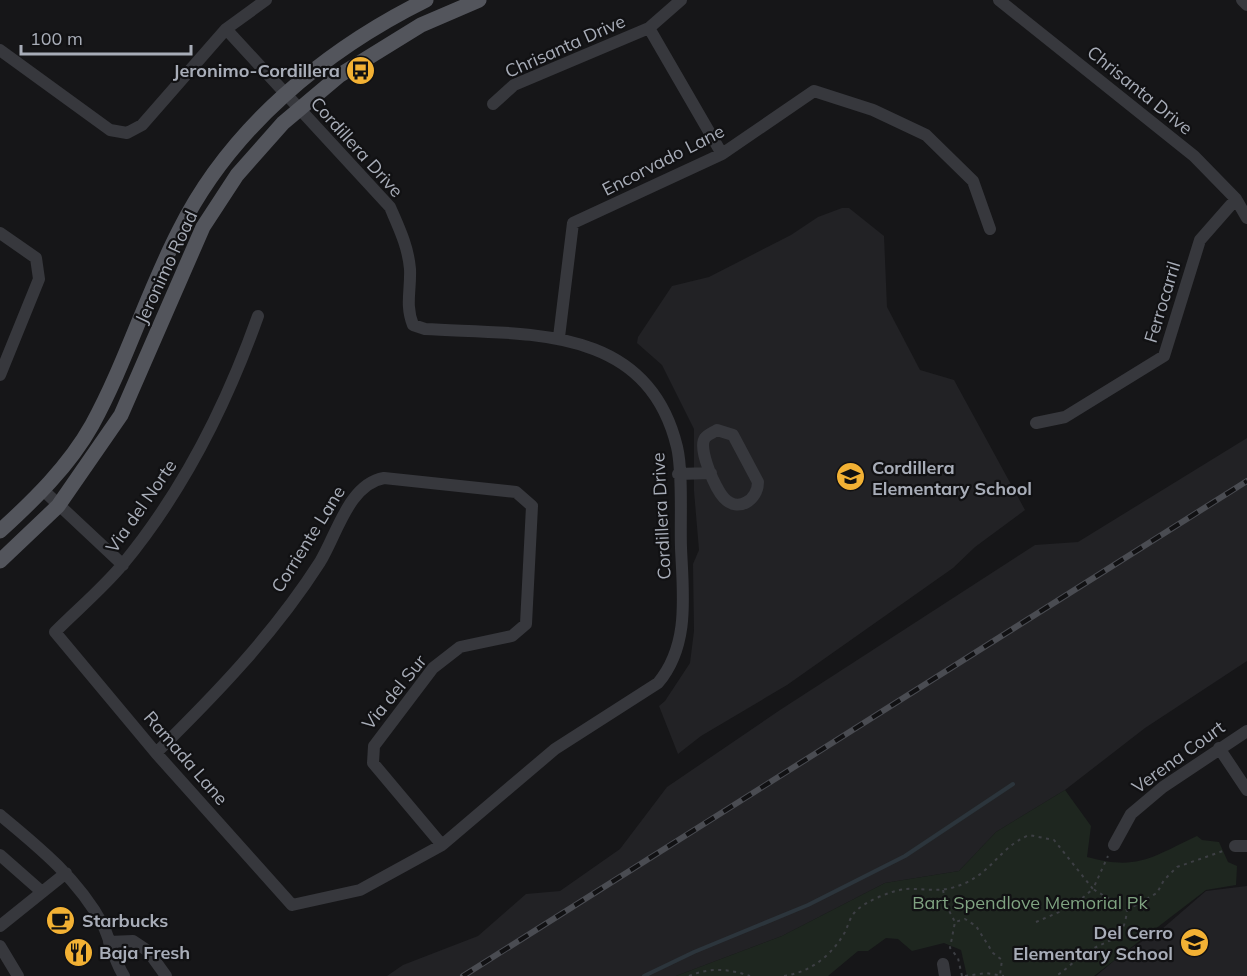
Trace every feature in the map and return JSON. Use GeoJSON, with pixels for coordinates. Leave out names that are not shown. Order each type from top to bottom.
{"type":"FeatureCollection","features":[{"type":"Feature","properties":{"kind":"main road","name":"Jeronimo Road"},"geometry":{"type":"LineString","coordinates":[[0,531],[44,491],[92,426],[179,230],[214,170],[285,94],[347,44],[426,0]]}},
{"type":"Feature","properties":{"kind":"main road","name":"Jeronimo Road"},"geometry":{"type":"LineString","coordinates":[[0,561],[58,506],[121,415],[203,227],[237,175],[299,109],[340,75],[421,25],[479,0]]}},
{"type":"Feature","properties":{"kind":"street"},"geometry":{"type":"LineString","coordinates":[[0,50],[110,130],[127,133],[142,125],[160,101],[226,29],[266,0]]}},
{"type":"Feature","properties":{"kind":"street","name":"Chrisanta Drive"},"geometry":{"type":"LineString","coordinates":[[493,104],[514,85],[649,28],[681,0]]}},
{"type":"Feature","properties":{"kind":"street","name":"Chrisanta Drive"},"geometry":{"type":"LineString","coordinates":[[999,0],[1194,156],[1236,199],[1247,218]]}},
{"type":"Feature","properties":{"kind":"street"},"geometry":{"type":"LineString","coordinates":[[1242,0],[1247,5]]}},
{"type":"Feature","properties":{"kind":"street"},"geometry":{"type":"LineString","coordinates":[[649,28],[722,154]]}},
{"type":"Feature","properties":{"kind":"street","name":"Cordillera Drive"},"geometry":{"type":"LineString","coordinates":[[226,29],[390,207],[406,242],[410,272],[407,310],[413,325],[425,329],[559,337],[604,352],[631,369],[648,385],[666,412],[677,449],[684,617],[671,668],[658,683],[555,749],[442,845],[360,890],[292,905]]}},
{"type":"Feature","properties":{"kind":"street","name":"Encorvado Lane"},"geometry":{"type":"LineString","coordinates":[[559,337],[573,223],[722,154],[814,91],[873,110],[926,135],[973,181],[990,229]]}},
{"type":"Feature","properties":{"kind":"street","name":"Ferrocarril"},"geometry":{"type":"LineString","coordinates":[[1036,423],[1065,417],[1164,356],[1200,240],[1236,199]]}},
{"type":"Feature","properties":{"kind":"street"},"geometry":{"type":"LineString","coordinates":[[0,233],[36,258],[39,279],[0,375]]}},
{"type":"Feature","properties":{"kind":"street","name":"Via del Norte"},"geometry":{"type":"LineString","coordinates":[[55,632],[123,565],[183,482],[239,370],[258,316]]}},
{"type":"Feature","properties":{"kind":"street"},"geometry":{"type":"LineString","coordinates":[[717,430],[726,431],[733,435],[758,482],[758,490],[752,500],[745,504],[733,505],[722,497],[711,473],[702,446],[705,438],[717,430]]}},
{"type":"Feature","properties":{"kind":"street"},"geometry":{"type":"LineString","coordinates":[[678,474],[711,473]]}},
{"type":"Feature","properties":{"kind":"street","name":"Corriente Lane"},"geometry":{"type":"LineString","coordinates":[[156,753],[213,698],[264,639],[319,562],[355,497],[367,483],[384,478],[516,492]]}},
{"type":"Feature","properties":{"kind":"street"},"geometry":{"type":"LineString","coordinates":[[44,491],[123,565]]}},
{"type":"Feature","properties":{"kind":"street","name":"Via del Sur"},"geometry":{"type":"LineString","coordinates":[[442,845],[373,763],[374,746],[433,668],[460,647],[512,636],[526,624],[532,506],[516,492]]}},
{"type":"Feature","properties":{"kind":"street","name":"Ramada Lane"},"geometry":{"type":"LineString","coordinates":[[55,632],[156,753],[292,905]]}},
{"type":"Feature","properties":{"kind":"street","name":"Verena Court"},"geometry":{"type":"LineString","coordinates":[[1114,845],[1131,814],[1163,786],[1247,731]]}},
{"type":"Feature","properties":{"kind":"street"},"geometry":{"type":"LineString","coordinates":[[1219,748],[1247,790]]}},
{"type":"Feature","properties":{"kind":"street"},"geometry":{"type":"LineString","coordinates":[[0,815],[66,873],[87,899],[104,927],[124,976]]}},
{"type":"Feature","properties":{"kind":"street"},"geometry":{"type":"LineString","coordinates":[[0,855],[42,892]]}},
{"type":"Feature","properties":{"kind":"street"},"geometry":{"type":"LineString","coordinates":[[0,926],[66,873]]}},
{"type":"Feature","properties":{"kind":"street"},"geometry":{"type":"LineString","coordinates":[[109,942],[132,941],[148,951],[166,976]]}},
{"type":"Feature","properties":{"kind":"street"},"geometry":{"type":"LineString","coordinates":[[0,946],[18,976]]}},
{"type":"Feature","properties":{"kind":"path"},"geometry":{"type":"LineString","coordinates":[[784,976],[806,971],[816,964],[836,946],[855,912],[873,901],[904,889],[943,890],[976,879],[1009,847],[1029,835],[1054,840],[1093,889],[1127,910]]}},
{"type":"Feature","properties":{"kind":"path"},"geometry":{"type":"LineString","coordinates":[[1036,922],[1073,906],[1093,889],[1114,845]]}},
{"type":"Feature","properties":{"kind":"path"},"geometry":{"type":"LineString","coordinates":[[1127,910],[1157,893],[1164,880],[1177,867],[1241,846]]}},
{"type":"Feature","properties":{"kind":"path"},"geometry":{"type":"LineString","coordinates":[[943,890],[944,898],[955,922],[950,948],[958,958],[964,976],[986,973],[1004,976]]}},
{"type":"Feature","properties":{"kind":"path"},"geometry":{"type":"LineString","coordinates":[[1056,976],[1085,954],[1113,941],[1125,926],[1127,910]]}},
{"type":"Feature","properties":{"kind":"path"},"geometry":{"type":"LineString","coordinates":[[955,922],[965,920],[976,926],[993,953],[1002,960],[1000,975]]}},
{"type":"Feature","properties":{"kind":"path"},"geometry":{"type":"LineString","coordinates":[[689,976],[721,969],[750,976]]}},
{"type":"Feature","properties":{"kind":"shaded area","name":"Cordillera Elementary School"},"geometry":{"type":"Polygon","coordinates":[[[842,208],[849,208],[884,236],[887,307],[920,370],[954,380],[1025,510],[975,547],[953,568],[787,685],[701,736],[678,754],[659,706],[665,701],[690,663],[694,631],[693,564],[699,550],[694,491],[694,429],[662,365],[637,343],[638,337],[672,286],[709,277],[791,235],[818,217],[842,208]]]}},
{"type":"Feature","properties":{"kind":"shaded area"},"geometry":{"type":"Polygon","coordinates":[[[1247,438],[1247,661],[1145,728],[1065,790],[996,832],[959,871],[885,883],[782,936],[676,976],[387,976],[403,965],[478,936],[526,894],[560,891],[620,849],[667,787],[780,710],[1035,545],[1078,542],[1247,438]]]}},
{"type":"Feature","properties":{"kind":"shaded area","name":"Del Cerro Elementary School"},"geometry":{"type":"Polygon","coordinates":[[[1247,886],[1247,976],[1096,976],[1122,954],[1162,929],[1206,891],[1247,886]]]}},
{"type":"Feature","properties":{"kind":"green space","name":"Bart Spendlove Memorial Pk"},"geometry":{"type":"Polygon","coordinates":[[[1065,790],[1091,826],[1087,857],[1119,863],[1144,860],[1197,836],[1202,840],[1219,842],[1228,862],[1237,866],[1236,885],[1206,890],[1094,976],[967,976],[961,950],[944,943],[912,951],[898,939],[886,938],[868,951],[858,951],[828,976],[676,976],[782,936],[885,883],[959,871],[996,832],[1065,790]]]}},
{"type":"Feature","properties":{"kind":"waterway"},"geometry":{"type":"LineString","coordinates":[[644,976],[694,952],[808,905],[905,856],[1013,784]]}},
{"type":"Feature","properties":{"kind":"railway"},"geometry":{"type":"LineString","coordinates":[[463,976],[1247,481]]}},
{"type":"Feature","properties":{"kind":"place","name":"Jeronimo-Cordillera"},"geometry":{"type":"Point","coordinates":[361,70]}},
{"type":"Feature","properties":{"kind":"place","name":"Cordillera Elementary School"},"geometry":{"type":"Point","coordinates":[851,477]}},
{"type":"Feature","properties":{"kind":"place","name":"Starbucks"},"geometry":{"type":"Point","coordinates":[61,920]}},
{"type":"Feature","properties":{"kind":"place","name":"Del Cerro Elementary School"},"geometry":{"type":"Point","coordinates":[1194,942]}},
{"type":"Feature","properties":{"kind":"place","name":"Baja Fresh"},"geometry":{"type":"Point","coordinates":[78,952]}}]}
